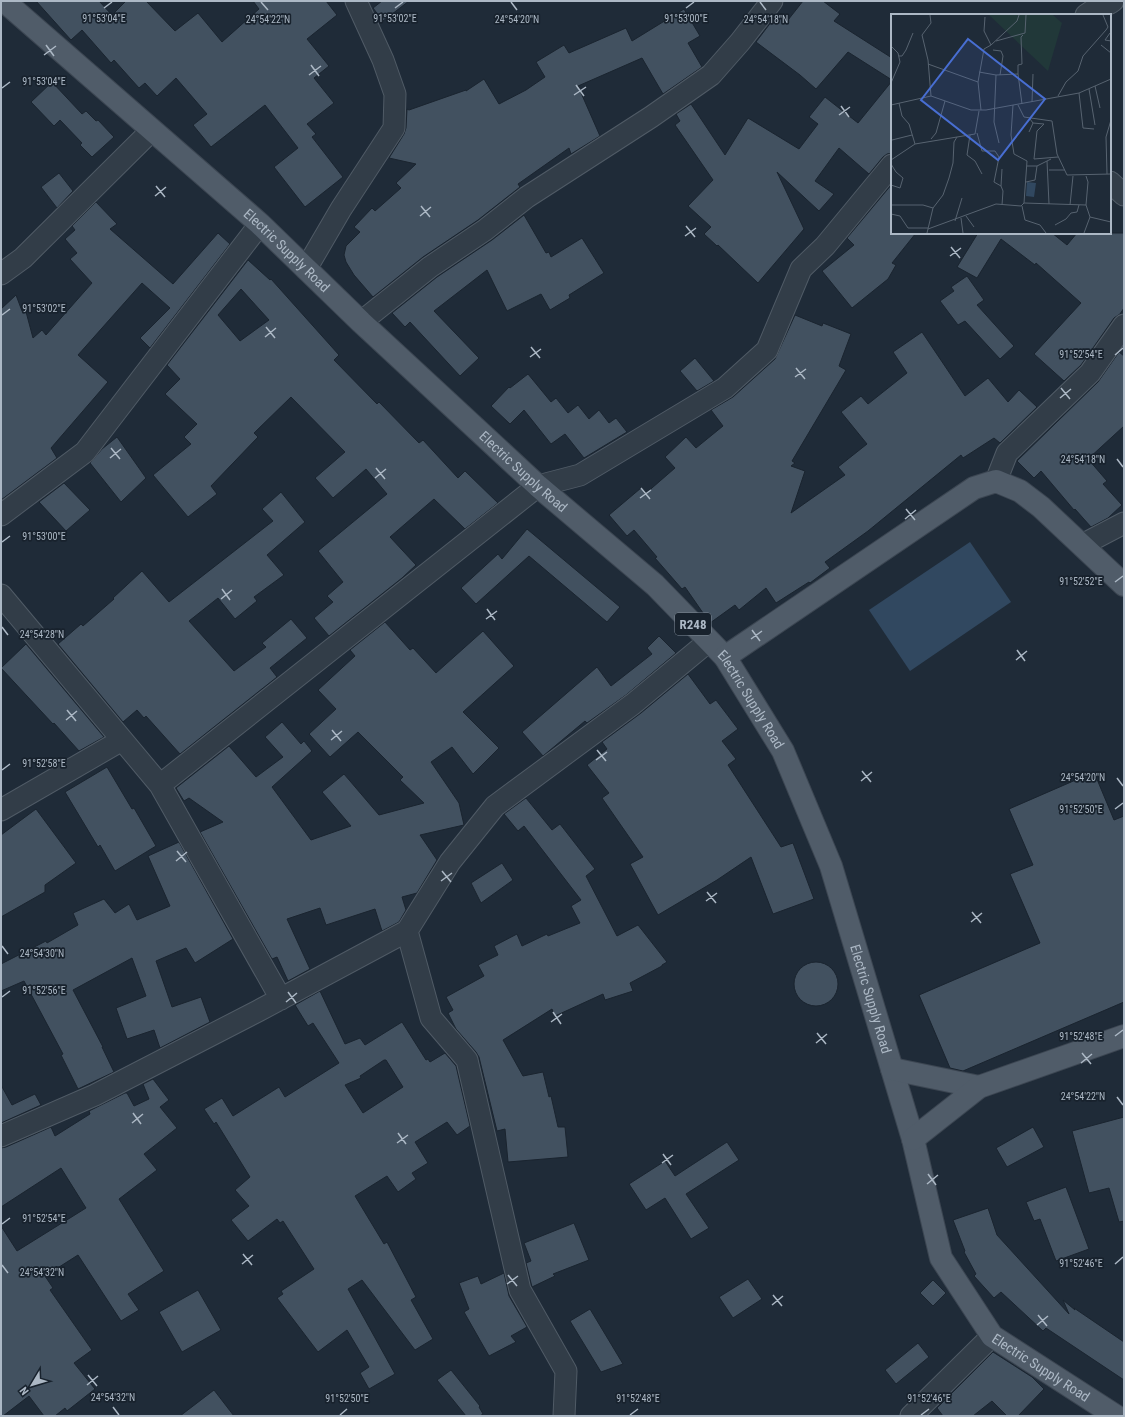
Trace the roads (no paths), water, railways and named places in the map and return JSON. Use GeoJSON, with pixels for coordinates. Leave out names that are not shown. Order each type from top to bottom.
{"type":"FeatureCollection","features":[{"type":"Feature","properties":{"kind":"main road","name":"Electric Supply Road"},"geometry":{"type":"LineString","coordinates":[[4,1],[260,224],[362,322],[538,486],[655,585],[725,657],[783,751],[831,866],[913,1139],[941,1258],[992,1336],[1116,1416]]}},
{"type":"Feature","properties":{"kind":"main road"},"geometry":{"type":"LineString","coordinates":[[725,657],[974,488],[996,481],[1020,491],[1040,507],[1124,585]]}},
{"type":"Feature","properties":{"kind":"main road"},"geometry":{"type":"LineString","coordinates":[[913,1139],[979,1087],[1124,1036]]}},
{"type":"Feature","properties":{"kind":"main road"},"geometry":{"type":"LineString","coordinates":[[892,1069],[979,1087]]}},
{"type":"Feature","properties":{"kind":"street"},"geometry":{"type":"LineString","coordinates":[[306,269],[341,209],[394,128],[395,94],[383,60],[356,1]]}},
{"type":"Feature","properties":{"kind":"street"},"geometry":{"type":"LineString","coordinates":[[362,322],[430,267],[485,230],[527,197],[651,117],[711,75],[740,42],[772,1]]}},
{"type":"Feature","properties":{"kind":"street"},"geometry":{"type":"LineString","coordinates":[[1088,14],[1114,1]]}},
{"type":"Feature","properties":{"kind":"street"},"geometry":{"type":"LineString","coordinates":[[1,274],[23,258],[152,130]]}},
{"type":"Feature","properties":{"kind":"street"},"geometry":{"type":"LineString","coordinates":[[160,785],[538,486],[580,475],[725,388],[767,350],[801,269],[825,246],[891,166]]}},
{"type":"Feature","properties":{"kind":"street"},"geometry":{"type":"LineString","coordinates":[[1111,183],[1124,195]]}},
{"type":"Feature","properties":{"kind":"street"},"geometry":{"type":"LineString","coordinates":[[1,514],[85,452],[260,224]]}},
{"type":"Feature","properties":{"kind":"street"},"geometry":{"type":"LineString","coordinates":[[996,481],[1007,453],[1090,373],[1124,325]]}},
{"type":"Feature","properties":{"kind":"street"},"geometry":{"type":"LineString","coordinates":[[1082,546],[1124,523]]}},
{"type":"Feature","properties":{"kind":"street"},"geometry":{"type":"LineString","coordinates":[[1,595],[160,785],[281,999]]}},
{"type":"Feature","properties":{"kind":"street"},"geometry":{"type":"LineString","coordinates":[[1,1136],[95,1094],[281,999],[407,931],[450,862],[495,806],[633,704],[709,641]]}},
{"type":"Feature","properties":{"kind":"street"},"geometry":{"type":"LineString","coordinates":[[1,810],[122,740]]}},
{"type":"Feature","properties":{"kind":"street"},"geometry":{"type":"LineString","coordinates":[[407,931],[431,1018],[467,1060],[520,1290],[566,1372],[564,1416]]}},
{"type":"Feature","properties":{"kind":"street"},"geometry":{"type":"LineString","coordinates":[[911,1416],[992,1336]]}},
{"type":"Feature","properties":{"kind":"water"},"geometry":{"type":"Polygon","coordinates":[[[970,542],[1011,602],[910,671],[869,610],[970,542]]]}}]}
